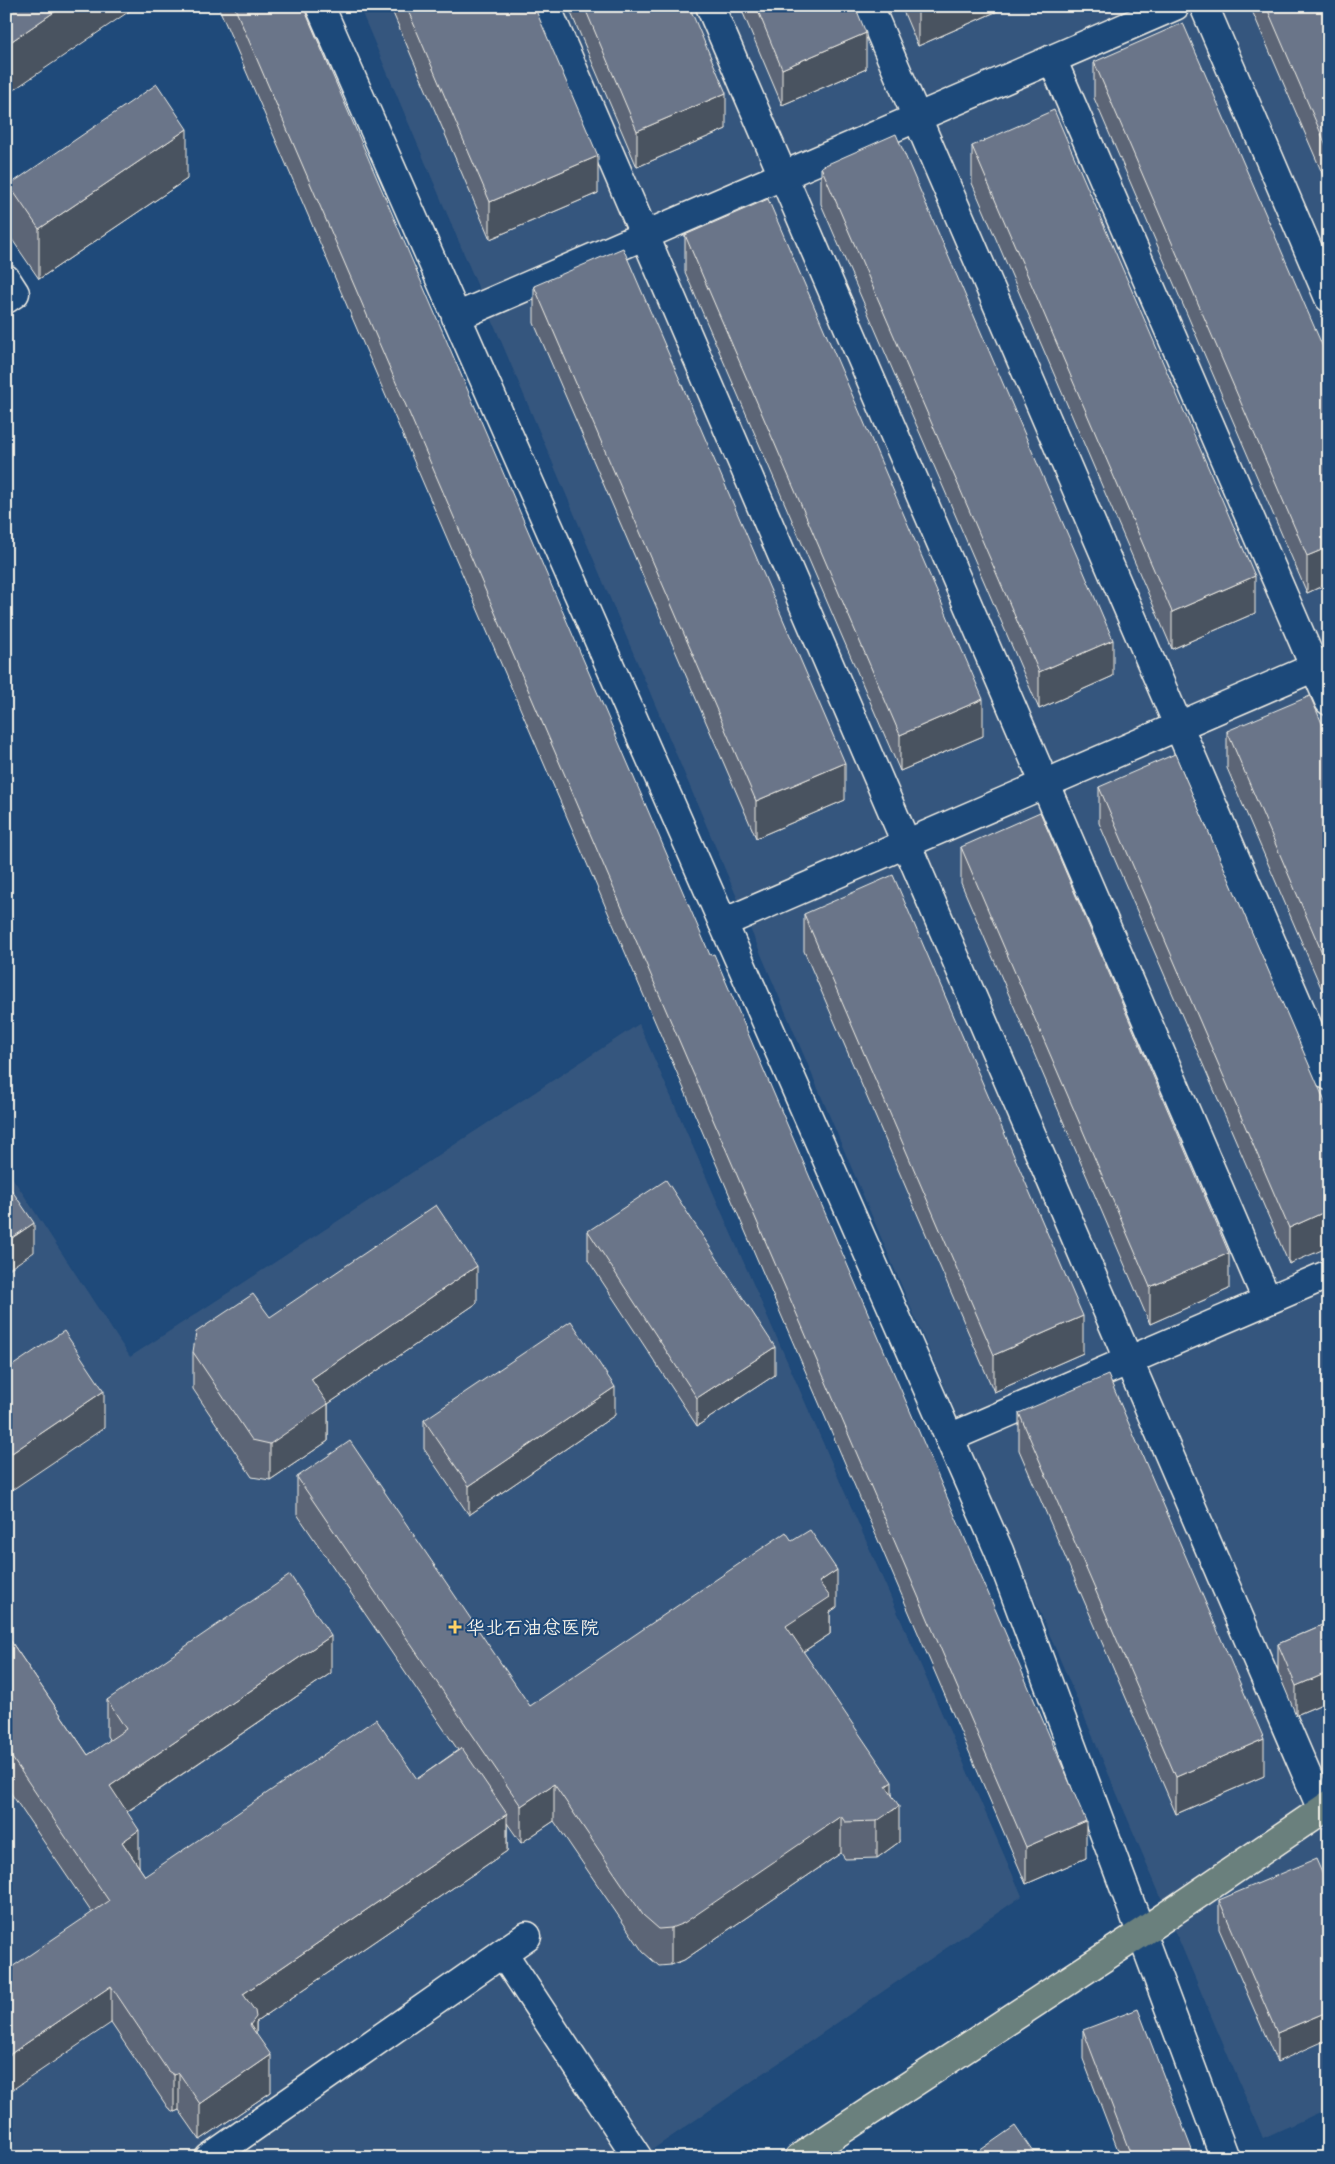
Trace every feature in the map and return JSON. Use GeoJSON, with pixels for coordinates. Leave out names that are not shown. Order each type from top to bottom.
{"type":"FeatureCollection","features":[{"type":"Feature","properties":{"kind":"main road"},"geometry":{"type":"LineString","coordinates":[[799,2158],[1141,1933],[1325,1807]]}},
{"type":"Feature","properties":{"kind":"street"},"geometry":{"type":"LineString","coordinates":[[320,6],[999,1551],[1225,2158]]}},
{"type":"Feature","properties":{"kind":"street"},"geometry":{"type":"LineString","coordinates":[[546,6],[1128,1360],[1325,1807]]}},
{"type":"Feature","properties":{"kind":"street"},"geometry":{"type":"LineString","coordinates":[[710,6],[1267,1300]]}},
{"type":"Feature","properties":{"kind":"street"},"geometry":{"type":"LineString","coordinates":[[869,6],[1329,1076]]}},
{"type":"Feature","properties":{"kind":"street"},"geometry":{"type":"LineString","coordinates":[[456,317],[1175,6]]}},
{"type":"Feature","properties":{"kind":"street"},"geometry":{"type":"LineString","coordinates":[[1204,6],[1329,298]]}},
{"type":"Feature","properties":{"kind":"street"},"geometry":{"type":"LineString","coordinates":[[1052,59],[1322,664],[1329,701]]}},
{"type":"Feature","properties":{"kind":"street"},"geometry":{"type":"LineString","coordinates":[[6,279],[15,293],[6,299]]}},
{"type":"Feature","properties":{"kind":"street"},"geometry":{"type":"LineString","coordinates":[[723,923],[1322,664]]}},
{"type":"Feature","properties":{"kind":"street"},"geometry":{"type":"LineString","coordinates":[[949,1438],[1329,1274]]}},
{"type":"Feature","properties":{"kind":"street"},"geometry":{"type":"LineString","coordinates":[[209,2158],[527,1936]]}},
{"type":"Feature","properties":{"kind":"street"},"geometry":{"type":"LineString","coordinates":[[503,1953],[638,2158]]}},
{"type":"Feature","properties":{"kind":"shaded area"},"geometry":{"type":"Polygon","coordinates":[[[359,6],[1329,6],[1329,2108],[1263,2138],[359,6]]]}},
{"type":"Feature","properties":{"kind":"shaded area","name":"华北石油总医院"},"geometry":{"type":"Polygon","coordinates":[[[639,1024],[1022,1896],[640,2158],[6,2158],[6,1168],[130,1357],[639,1024]]]}},
{"type":"Feature","properties":{"kind":"building"},"geometry":{"type":"Polygon","coordinates":[[[6,6],[63,6],[6,45],[6,6]]]}},
{"type":"Feature","properties":{"kind":"building"},"geometry":{"type":"Polygon","coordinates":[[[234,6],[303,6],[710,955],[714,954],[1086,1821],[1026,1847],[234,6]]]}},
{"type":"Feature","properties":{"kind":"building"},"geometry":{"type":"Polygon","coordinates":[[[406,6],[534,6],[598,156],[490,202],[406,6]]]}},
{"type":"Feature","properties":{"kind":"building"},"geometry":{"type":"Polygon","coordinates":[[[584,6],[689,6],[726,93],[637,131],[584,6]]]}},
{"type":"Feature","properties":{"kind":"building"},"geometry":{"type":"Polygon","coordinates":[[[756,6],[855,6],[866,33],[782,69],[756,6]]]}},
{"type":"Feature","properties":{"kind":"building"},"geometry":{"type":"Polygon","coordinates":[[[1266,6],[1329,6],[1329,152],[1266,6]]]}},
{"type":"Feature","properties":{"kind":"building"},"geometry":{"type":"Polygon","coordinates":[[[1183,23],[1329,361],[1329,547],[1307,556],[1094,62],[1183,23]]]}},
{"type":"Feature","properties":{"kind":"building"},"geometry":{"type":"Polygon","coordinates":[[[157,84],[187,129],[39,229],[9,185],[157,84]]]}},
{"type":"Feature","properties":{"kind":"building"},"geometry":{"type":"Polygon","coordinates":[[[1054,110],[1255,576],[1172,612],[972,146],[1054,110]]]}},
{"type":"Feature","properties":{"kind":"building"},"geometry":{"type":"Polygon","coordinates":[[[896,134],[1113,640],[1039,672],[821,167],[896,134]]]}},
{"type":"Feature","properties":{"kind":"building"},"geometry":{"type":"Polygon","coordinates":[[[768,199],[983,699],[900,735],[685,235],[768,199]]]}},
{"type":"Feature","properties":{"kind":"building"},"geometry":{"type":"Polygon","coordinates":[[[623,248],[845,763],[756,801],[534,286],[623,248]]]}},
{"type":"Feature","properties":{"kind":"building"},"geometry":{"type":"Polygon","coordinates":[[[1310,696],[1329,739],[1329,969],[1227,731],[1310,696]]]}},
{"type":"Feature","properties":{"kind":"building"},"geometry":{"type":"Polygon","coordinates":[[[1175,754],[1329,1111],[1329,1210],[1289,1228],[1099,787],[1175,754]]]}},
{"type":"Feature","properties":{"kind":"building"},"geometry":{"type":"Polygon","coordinates":[[[1040,812],[1229,1253],[1150,1287],[961,847],[1040,812]]]}},
{"type":"Feature","properties":{"kind":"building"},"geometry":{"type":"Polygon","coordinates":[[[893,875],[1083,1316],[994,1355],[804,914],[893,875]]]}},
{"type":"Feature","properties":{"kind":"building"},"geometry":{"type":"Polygon","coordinates":[[[666,1180],[775,1347],[697,1398],[588,1231],[666,1180]]]}},
{"type":"Feature","properties":{"kind":"building"},"geometry":{"type":"Polygon","coordinates":[[[6,1182],[34,1223],[6,1242],[6,1182]]]}},
{"type":"Feature","properties":{"kind":"building"},"geometry":{"type":"Polygon","coordinates":[[[436,1205],[477,1266],[311,1379],[328,1404],[270,1444],[252,1440],[193,1352],[196,1332],[253,1294],[270,1317],[436,1205]]]}},
{"type":"Feature","properties":{"kind":"building"},"geometry":{"type":"Polygon","coordinates":[[[571,1321],[615,1387],[469,1486],[424,1420],[571,1321]]]}},
{"type":"Feature","properties":{"kind":"building"},"geometry":{"type":"Polygon","coordinates":[[[64,1331],[104,1391],[6,1457],[6,1370],[64,1331]]]}},
{"type":"Feature","properties":{"kind":"building"},"geometry":{"type":"Polygon","coordinates":[[[1108,1375],[1264,1739],[1176,1777],[1019,1413],[1108,1375]]]}},
{"type":"Feature","properties":{"kind":"building"},"geometry":{"type":"Polygon","coordinates":[[[350,1441],[530,1706],[786,1532],[792,1541],[810,1530],[837,1570],[819,1582],[830,1597],[786,1626],[892,1782],[886,1786],[899,1806],[877,1821],[845,1822],[841,1816],[684,1923],[671,1928],[659,1929],[643,1915],[554,1784],[521,1806],[297,1477],[350,1441]]]}},
{"type":"Feature","properties":{"kind":"building"},"geometry":{"type":"Polygon","coordinates":[[[290,1575],[331,1636],[110,1786],[139,1830],[122,1842],[145,1876],[376,1719],[417,1779],[462,1748],[507,1814],[243,1994],[255,2011],[256,2017],[250,2025],[271,2055],[200,2104],[179,2073],[174,2075],[168,2071],[111,1986],[6,2057],[6,1971],[109,1901],[6,1749],[6,1634],[88,1755],[126,1729],[107,1700],[290,1575]]]}},
{"type":"Feature","properties":{"kind":"building"},"geometry":{"type":"Polygon","coordinates":[[[1329,1622],[1329,1672],[1296,1686],[1278,1644],[1329,1622]]]}},
{"type":"Feature","properties":{"kind":"building"},"geometry":{"type":"Polygon","coordinates":[[[1316,1859],[1329,1889],[1329,2011],[1277,2033],[1219,1900],[1316,1859]]]}},
{"type":"Feature","properties":{"kind":"building"},"geometry":{"type":"Polygon","coordinates":[[[1138,2009],[1195,2158],[1132,2158],[1083,2030],[1138,2009]]]}},
{"type":"Feature","properties":{"kind":"building"},"geometry":{"type":"Polygon","coordinates":[[[1015,2126],[1037,2158],[969,2158],[1015,2126]]]}},
{"type":"Feature","properties":{"kind":"place","name":"华北石油总医院"},"geometry":{"type":"Point","coordinates":[455,1627]}}]}
